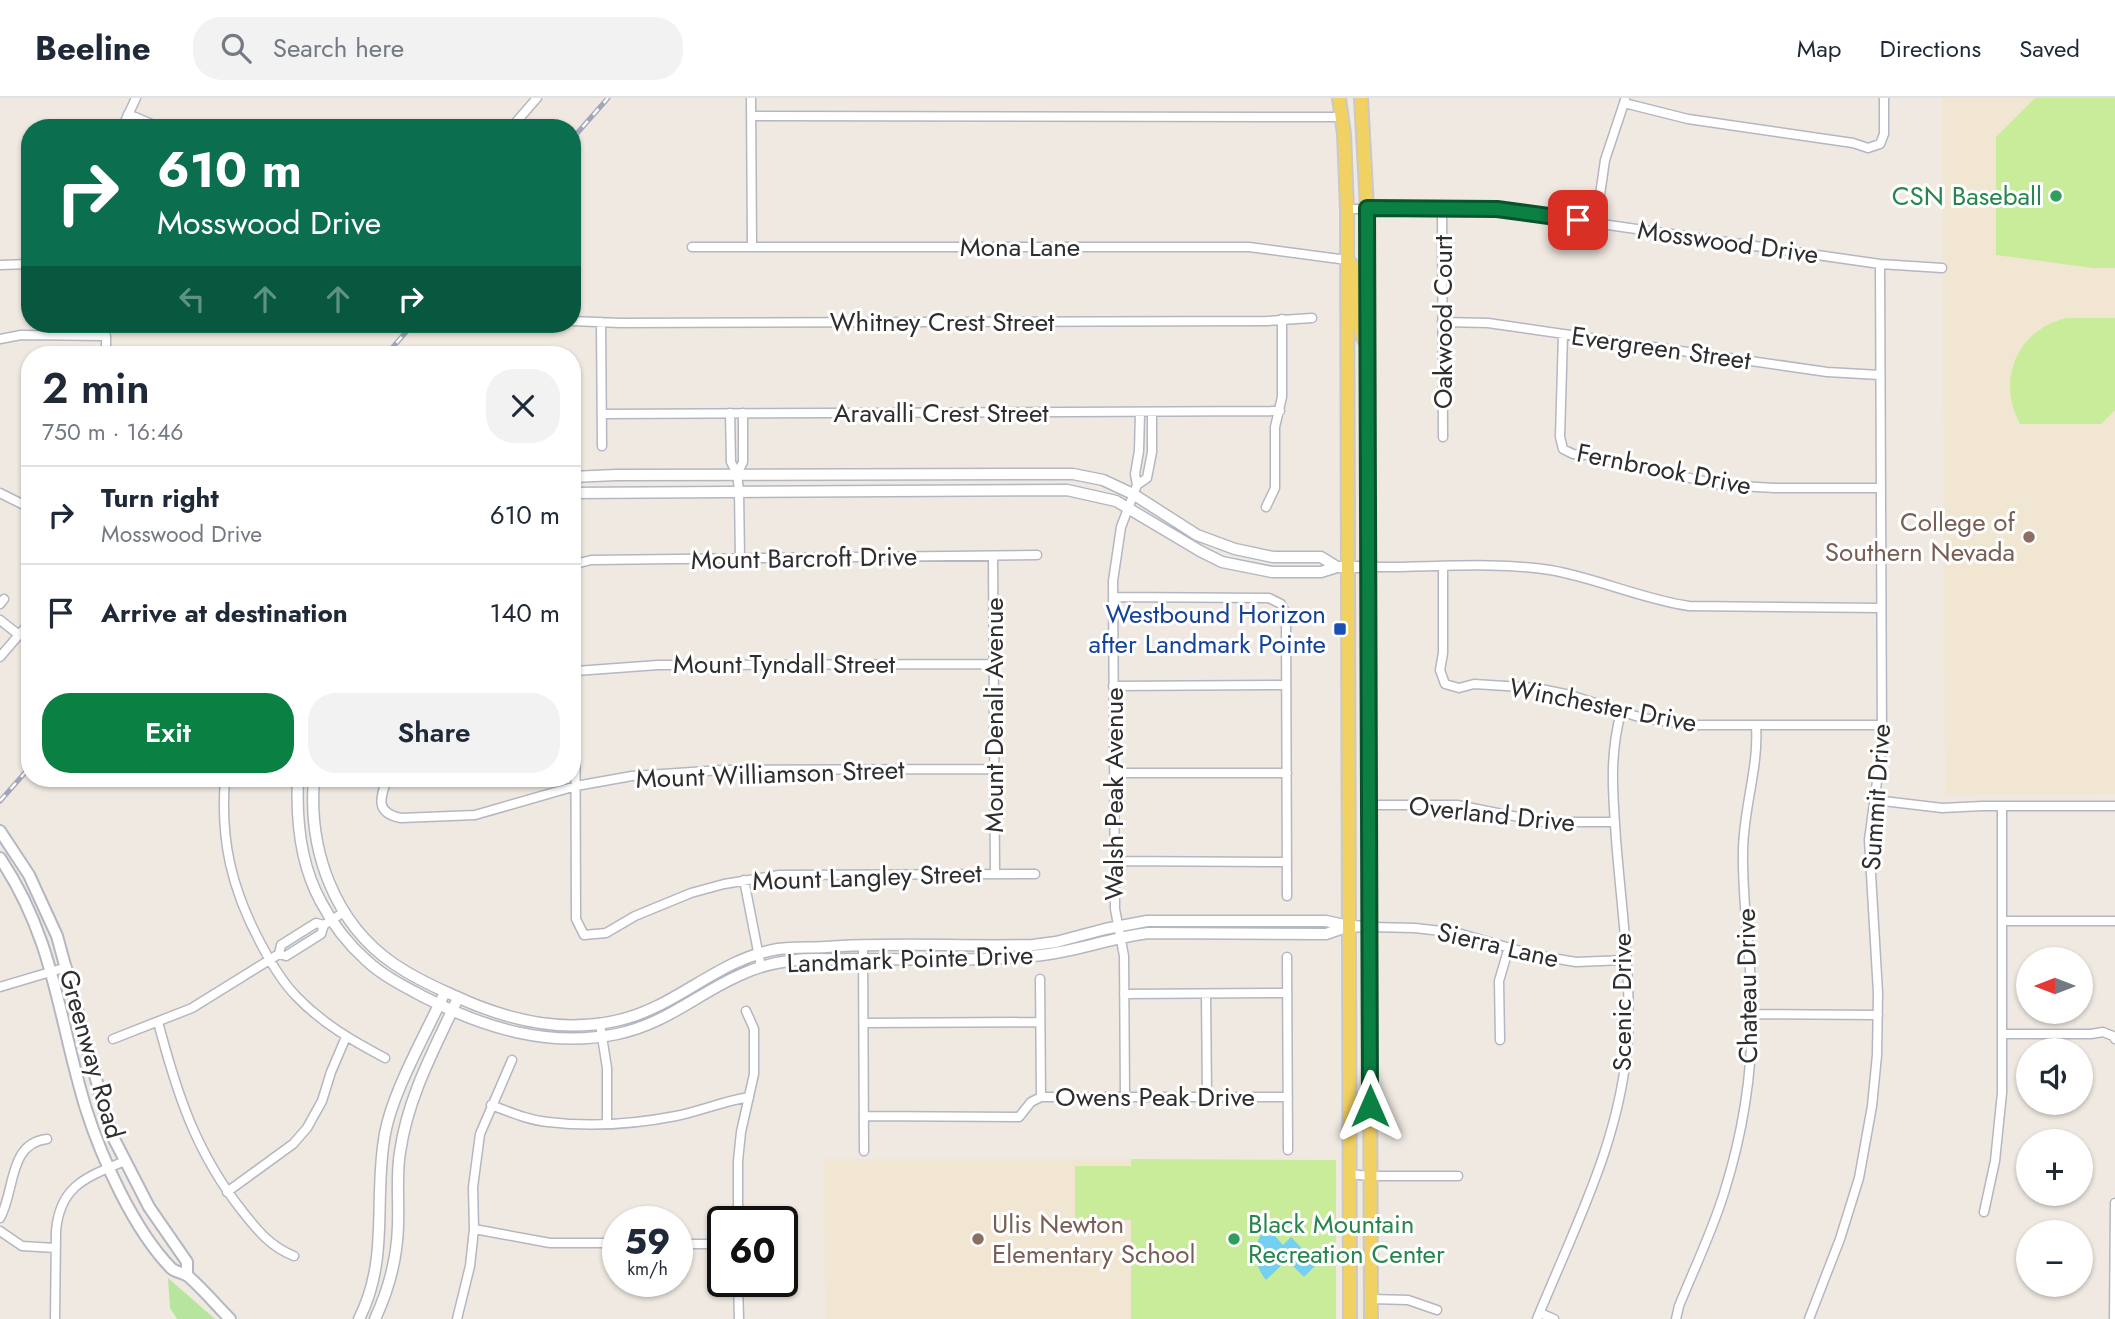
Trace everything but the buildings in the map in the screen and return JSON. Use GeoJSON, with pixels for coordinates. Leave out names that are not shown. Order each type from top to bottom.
{"type":"FeatureCollection","features":[{"type":"Feature","properties":{"kind":"main road"},"geometry":{"type":"LineString","coordinates":[[1339,98],[1347,209],[1343,567],[1349,926],[1350,1319]]}},
{"type":"Feature","properties":{"kind":"main road"},"geometry":{"type":"LineString","coordinates":[[1361,98],[1367,208],[1371,1319]]}},
{"type":"Feature","properties":{"kind":"main road"},"geometry":{"type":"LineString","coordinates":[[1347,260],[1353,264],[1356,273],[1358,323],[1367,344]]}},
{"type":"Feature","properties":{"kind":"main road","name":"Greenway Road"},"geometry":{"type":"LineString","coordinates":[[0,831],[41,899],[67,967],[103,1108],[125,1161],[149,1207],[187,1262],[187,1274]]}},
{"type":"Feature","properties":{"kind":"main road","name":"Greenway Road"},"geometry":{"type":"LineString","coordinates":[[0,858],[37,925],[52,971],[83,1097],[109,1168],[154,1246],[173,1271],[187,1274],[230,1319]]}},
{"type":"Feature","properties":{"kind":"street"},"geometry":{"type":"LineString","coordinates":[[126,119],[136,98]]}},
{"type":"Feature","properties":{"kind":"street"},"geometry":{"type":"LineString","coordinates":[[519,119],[537,98]]}},
{"type":"Feature","properties":{"kind":"street"},"geometry":{"type":"LineString","coordinates":[[751,98],[752,246]]}},
{"type":"Feature","properties":{"kind":"street"},"geometry":{"type":"LineString","coordinates":[[1596,223],[1605,160],[1624,101],[1688,119],[1853,143],[1868,148],[1880,144],[1885,134],[1884,98]]}},
{"type":"Feature","properties":{"kind":"street"},"geometry":{"type":"LineString","coordinates":[[128,114],[140,119]]}},
{"type":"Feature","properties":{"kind":"street"},"geometry":{"type":"LineString","coordinates":[[751,116],[1342,117]]}},
{"type":"Feature","properties":{"kind":"street","name":"Oakwood Court"},"geometry":{"type":"LineString","coordinates":[[1442,207],[1443,437]]}},
{"type":"Feature","properties":{"kind":"street","name":"Mosswood Drive"},"geometry":{"type":"LineString","coordinates":[[1347,209],[1497,209],[1880,264],[1942,268]]}},
{"type":"Feature","properties":{"kind":"street","name":"Mona Lane"},"geometry":{"type":"LineString","coordinates":[[692,247],[1249,247],[1347,260]]}},
{"type":"Feature","properties":{"kind":"street"},"geometry":{"type":"LineString","coordinates":[[0,265],[21,264]]}},
{"type":"Feature","properties":{"kind":"street","name":"Summit Drive"},"geometry":{"type":"LineString","coordinates":[[1811,1318],[1840,1239],[1858,1178],[1872,1106],[1878,1015],[1869,840],[1882,725],[1880,264]]}},
{"type":"Feature","properties":{"kind":"street","name":"Whitney Crest Street"},"geometry":{"type":"LineString","coordinates":[[581,321],[1268,321],[1312,318]]}},
{"type":"Feature","properties":{"kind":"street"},"geometry":{"type":"LineString","coordinates":[[1266,507],[1275,488],[1275,426],[1280,411],[1282,319]]}},
{"type":"Feature","properties":{"kind":"street"},"geometry":{"type":"LineString","coordinates":[[601,322],[603,446]]}},
{"type":"Feature","properties":{"kind":"street","name":"Evergreen Street"},"geometry":{"type":"LineString","coordinates":[[1442,322],[1488,323],[1827,372],[1880,375]]}},
{"type":"Feature","properties":{"kind":"street","name":"Fernbrook Drive"},"geometry":{"type":"LineString","coordinates":[[1563,334],[1560,438],[1563,449],[1573,454],[1721,485],[1881,488]]}},
{"type":"Feature","properties":{"kind":"street"},"geometry":{"type":"LineString","coordinates":[[0,339],[21,335],[106,336],[106,346]]}},
{"type":"Feature","properties":{"kind":"street","name":"Aravalli Crest Street"},"geometry":{"type":"LineString","coordinates":[[602,414],[1280,411]]}},
{"type":"Feature","properties":{"kind":"street"},"geometry":{"type":"LineString","coordinates":[[730,413],[731,461],[737,474],[739,491],[740,559]]}},
{"type":"Feature","properties":{"kind":"street"},"geometry":{"type":"LineString","coordinates":[[737,474],[743,462],[743,413]]}},
{"type":"Feature","properties":{"kind":"street"},"geometry":{"type":"LineString","coordinates":[[1135,490],[1140,413]]}},
{"type":"Feature","properties":{"kind":"street"},"geometry":{"type":"LineString","coordinates":[[1135,490],[1147,478],[1152,413]]}},
{"type":"Feature","properties":{"kind":"street"},"geometry":{"type":"LineString","coordinates":[[581,477],[1073,474],[1135,490],[1197,535],[1235,549],[1273,557],[1321,557],[1343,567]]}},
{"type":"Feature","properties":{"kind":"street"},"geometry":{"type":"LineString","coordinates":[[581,493],[1067,490],[1100,496],[1128,507],[1222,562],[1272,572],[1321,572],[1343,567],[1508,566],[1557,571],[1589,578],[1668,603],[1689,606],[1881,608]]}},
{"type":"Feature","properties":{"kind":"street","name":"Walsh Peak Avenue"},"geometry":{"type":"LineString","coordinates":[[1125,1096],[1124,956],[1115,909],[1113,597],[1116,555],[1135,490]]}},
{"type":"Feature","properties":{"kind":"street"},"geometry":{"type":"LineString","coordinates":[[0,492],[21,503]]}},
{"type":"Feature","properties":{"kind":"street","name":"Mount Barcroft Drive"},"geometry":{"type":"LineString","coordinates":[[581,563],[591,560],[1037,555]]}},
{"type":"Feature","properties":{"kind":"street","name":"Mount Denali Avenue"},"geometry":{"type":"LineString","coordinates":[[993,556],[995,874]]}},
{"type":"Feature","properties":{"kind":"street","name":"Winchester Drive"},"geometry":{"type":"LineString","coordinates":[[1443,566],[1443,653],[1440,670],[1445,684],[1459,688],[1474,684],[1528,687],[1570,695],[1651,720],[1691,725],[1882,725]]}},
{"type":"Feature","properties":{"kind":"street"},"geometry":{"type":"LineString","coordinates":[[1113,597],[1269,598],[1281,604],[1286,614],[1287,897]]}},
{"type":"Feature","properties":{"kind":"street"},"geometry":{"type":"LineString","coordinates":[[0,620],[19,635]]}},
{"type":"Feature","properties":{"kind":"street"},"geometry":{"type":"LineString","coordinates":[[0,657],[21,633]]}},
{"type":"Feature","properties":{"kind":"street","name":"Mount Tyndall Street"},"geometry":{"type":"LineString","coordinates":[[581,671],[658,665],[993,664]]}},
{"type":"Feature","properties":{"kind":"street"},"geometry":{"type":"LineString","coordinates":[[1113,686],[1286,685]]}},
{"type":"Feature","properties":{"kind":"street","name":"Scenic Drive"},"geometry":{"type":"LineString","coordinates":[[1539,1316],[1597,1179],[1622,1087],[1628,1035],[1612,759],[1621,712]]}},
{"type":"Feature","properties":{"kind":"street","name":"Chateau Drive"},"geometry":{"type":"LineString","coordinates":[[1675,1319],[1724,1195],[1734,1161],[1749,1075],[1752,1014],[1743,836],[1756,753],[1756,726]]}},
{"type":"Feature","properties":{"kind":"street","name":"Mount Williamson Street"},"geometry":{"type":"LineString","coordinates":[[581,785],[632,776],[722,770],[994,769]]}},
{"type":"Feature","properties":{"kind":"street"},"geometry":{"type":"LineString","coordinates":[[1114,773],[1286,773]]}},
{"type":"Feature","properties":{"kind":"street"},"geometry":{"type":"LineString","coordinates":[[225,787],[224,820],[230,873],[244,912],[269,960],[297,997],[346,1037],[385,1058]]}},
{"type":"Feature","properties":{"kind":"street","name":"Landmark Pointe Drive"},"geometry":{"type":"LineString","coordinates":[[298,787],[299,839],[311,879],[328,922],[365,960],[384,975],[452,1011],[517,1034],[547,1038],[603,1036],[651,1023],[680,1010],[730,979],[761,967],[797,960],[1040,956],[1147,921],[1326,921],[1370,927]]}},
{"type":"Feature","properties":{"kind":"street","name":"Landmark Pointe Drive"},"geometry":{"type":"LineString","coordinates":[[314,787],[313,818],[318,852],[344,912],[360,935],[395,965],[445,992],[494,1013],[519,1019],[560,1025],[600,1024],[647,1012],[727,966],[758,953],[799,947],[863,945],[1033,945],[1118,931]]}},
{"type":"Feature","properties":{"kind":"street","name":"Mount Williamson Street"},"geometry":{"type":"LineString","coordinates":[[384,787],[381,804],[385,812],[401,818],[475,815],[573,787]]}},
{"type":"Feature","properties":{"kind":"street","name":"Mount Langley Street"},"geometry":{"type":"LineString","coordinates":[[576,787],[576,919],[584,935],[606,933],[635,916],[691,893],[744,880],[779,875],[1035,874]]}},
{"type":"Feature","properties":{"kind":"street"},"geometry":{"type":"LineString","coordinates":[[1875,800],[1942,808],[2115,806]]}},
{"type":"Feature","properties":{"kind":"street","name":"Overland Drive"},"geometry":{"type":"LineString","coordinates":[[1369,805],[1457,806],[1544,822],[1615,822]]}},
{"type":"Feature","properties":{"kind":"street"},"geometry":{"type":"LineString","coordinates":[[1984,1212],[2000,1127],[2002,806]]}},
{"type":"Feature","properties":{"kind":"street"},"geometry":{"type":"LineString","coordinates":[[1114,861],[1287,862]]}},
{"type":"Feature","properties":{"kind":"street"},"geometry":{"type":"LineString","coordinates":[[744,880],[761,967]]}},
{"type":"Feature","properties":{"kind":"street"},"geometry":{"type":"LineString","coordinates":[[113,1039],[158,1023],[206,1001],[279,954],[281,944],[316,923],[328,922],[344,912]]}},
{"type":"Feature","properties":{"kind":"street"},"geometry":{"type":"LineString","coordinates":[[2002,921],[2115,921]]}},
{"type":"Feature","properties":{"kind":"street","name":"Sierra Lane"},"geometry":{"type":"LineString","coordinates":[[1370,927],[1458,933],[1534,955],[1576,962],[1625,960]]}},
{"type":"Feature","properties":{"kind":"street"},"geometry":{"type":"LineString","coordinates":[[863,945],[864,1151]]}},
{"type":"Feature","properties":{"kind":"street"},"geometry":{"type":"LineString","coordinates":[[1500,1040],[1499,981],[1509,947]]}},
{"type":"Feature","properties":{"kind":"street"},"geometry":{"type":"LineString","coordinates":[[1287,957],[1288,1150]]}},
{"type":"Feature","properties":{"kind":"street"},"geometry":{"type":"LineString","coordinates":[[0,987],[67,967]]}},
{"type":"Feature","properties":{"kind":"street"},"geometry":{"type":"LineString","coordinates":[[1040,979],[1041,1097]]}},
{"type":"Feature","properties":{"kind":"street"},"geometry":{"type":"LineString","coordinates":[[359,1319],[373,1284],[380,1243],[381,1164],[389,1114],[445,992]]}},
{"type":"Feature","properties":{"kind":"street"},"geometry":{"type":"LineString","coordinates":[[1124,994],[1287,993]]}},
{"type":"Feature","properties":{"kind":"street"},"geometry":{"type":"LineString","coordinates":[[1206,994],[1206,1097]]}},
{"type":"Feature","properties":{"kind":"street"},"geometry":{"type":"LineString","coordinates":[[375,1319],[394,1263],[400,1152],[408,1112],[420,1079],[458,998]]}},
{"type":"Feature","properties":{"kind":"street"},"geometry":{"type":"LineString","coordinates":[[738,1206],[738,1161],[754,1074],[754,1029],[746,1011]]}},
{"type":"Feature","properties":{"kind":"street"},"geometry":{"type":"LineString","coordinates":[[1752,1014],[1878,1015]]}},
{"type":"Feature","properties":{"kind":"street"},"geometry":{"type":"LineString","coordinates":[[864,1023],[1041,1022]]}},
{"type":"Feature","properties":{"kind":"street"},"geometry":{"type":"LineString","coordinates":[[158,1023],[180,1100],[203,1152],[227,1192],[256,1228],[277,1250],[294,1256]]}},
{"type":"Feature","properties":{"kind":"street"},"geometry":{"type":"LineString","coordinates":[[600,1024],[607,1068],[607,1122]]}},
{"type":"Feature","properties":{"kind":"street"},"geometry":{"type":"LineString","coordinates":[[2002,1034],[2104,1032],[2113,1035],[2115,1039]]}},
{"type":"Feature","properties":{"kind":"street"},"geometry":{"type":"LineString","coordinates":[[227,1192],[293,1144],[307,1128],[322,1101],[346,1037]]}},
{"type":"Feature","properties":{"kind":"street"},"geometry":{"type":"LineString","coordinates":[[457,1319],[467,1279],[474,1229],[472,1187],[475,1156],[491,1105],[512,1060]]}},
{"type":"Feature","properties":{"kind":"street"},"geometry":{"type":"LineString","coordinates":[[491,1105],[546,1122],[640,1122],[749,1097]]}},
{"type":"Feature","properties":{"kind":"street","name":"Owens Peak Drive"},"geometry":{"type":"LineString","coordinates":[[864,1116],[1019,1117],[1031,1102],[1041,1097],[1288,1097]]}},
{"type":"Feature","properties":{"kind":"street"},"geometry":{"type":"LineString","coordinates":[[0,1218],[22,1153],[30,1144],[47,1139]]}},
{"type":"Feature","properties":{"kind":"street"},"geometry":{"type":"LineString","coordinates":[[55,1319],[57,1217],[74,1186],[125,1161]]}},
{"type":"Feature","properties":{"kind":"street"},"geometry":{"type":"LineString","coordinates":[[1349,1174],[1458,1176]]}},
{"type":"Feature","properties":{"kind":"street"},"geometry":{"type":"LineString","coordinates":[[2114,1319],[2115,1203]]}},
{"type":"Feature","properties":{"kind":"street"},"geometry":{"type":"LineString","coordinates":[[474,1229],[550,1243],[602,1244]]}},
{"type":"Feature","properties":{"kind":"street"},"geometry":{"type":"LineString","coordinates":[[0,1231],[22,1246],[55,1248]]}},
{"type":"Feature","properties":{"kind":"street"},"geometry":{"type":"LineString","coordinates":[[738,1297],[739,1319]]}},
{"type":"Feature","properties":{"kind":"street"},"geometry":{"type":"LineString","coordinates":[[1371,1299],[1408,1300],[1437,1310]]}},
{"type":"Feature","properties":{"kind":"street"},"geometry":{"type":"LineString","coordinates":[[1539,1316],[1554,1319]]}},
{"type":"Feature","properties":{"kind":"shaded area","name":"College of Southern Nevada"},"geometry":{"type":"Polygon","coordinates":[[[1942,98],[2115,98],[2115,794],[1945,795],[1942,98]]]}},
{"type":"Feature","properties":{"kind":"shaded area","name":"Ulis Newton Elementary School"},"geometry":{"type":"Polygon","coordinates":[[[824,1159],[1131,1159],[1131,1319],[825,1319],[824,1159]]]}},
{"type":"Feature","properties":{"kind":"green space","name":"CSN Baseball"},"geometry":{"type":"Polygon","coordinates":[[[2035,98],[2115,98],[2115,268],[2093,268],[1996,255],[1996,137],[2035,98]]]}},
{"type":"Feature","properties":{"kind":"green space"},"geometry":{"type":"Polygon","coordinates":[[[2067,318],[2115,318],[2115,410],[2101,424],[2020,424],[2010,390],[2016,359],[2035,333],[2067,318]]]}},
{"type":"Feature","properties":{"kind":"green space","name":"Black Mountain Recreation Center"},"geometry":{"type":"Polygon","coordinates":[[[1131,1159],[1336,1160],[1336,1319],[1131,1319],[1131,1220],[1075,1220],[1075,1166],[1131,1166],[1131,1159]]]}},
{"type":"Feature","properties":{"kind":"green space"},"geometry":{"type":"Polygon","coordinates":[[[168,1278],[215,1319],[177,1319],[170,1308],[168,1278]]]}},
{"type":"Feature","properties":{"kind":"water"},"geometry":{"type":"Polygon","coordinates":[[[1266,1226],[1283,1245],[1291,1237],[1317,1264],[1304,1277],[1289,1262],[1284,1263],[1266,1280],[1258,1267],[1256,1253],[1266,1226]]]}},
{"type":"Feature","properties":{"kind":"railway"},"geometry":{"type":"LineString","coordinates":[[581,129],[608,98]]}},
{"type":"Feature","properties":{"kind":"railway"},"geometry":{"type":"LineString","coordinates":[[394,346],[405,333]]}},
{"type":"Feature","properties":{"kind":"railway"},"geometry":{"type":"LineString","coordinates":[[0,801],[21,777]]}},
{"type":"Feature","properties":{"kind":"place","name":"CSN Baseball"},"geometry":{"type":"Point","coordinates":[2056,196]}},
{"type":"Feature","properties":{"kind":"place","name":"College of Southern Nevada"},"geometry":{"type":"Point","coordinates":[2029,537]}},
{"type":"Feature","properties":{"kind":"place","name":"Westbound Horizon after Landmark Pointe"},"geometry":{"type":"Point","coordinates":[1340,629]}},
{"type":"Feature","properties":{"kind":"place","name":"Ulis Newton Elementary School"},"geometry":{"type":"Point","coordinates":[978,1239]}},
{"type":"Feature","properties":{"kind":"place","name":"Black Mountain Recreation Center"},"geometry":{"type":"Point","coordinates":[1234,1239]}},
{"type":"Feature","properties":{"kind":"route"},"geometry":{"type":"LineString","coordinates":[[1370,1106],[1367,208],[1497,209],[1578,220]]}}]}
